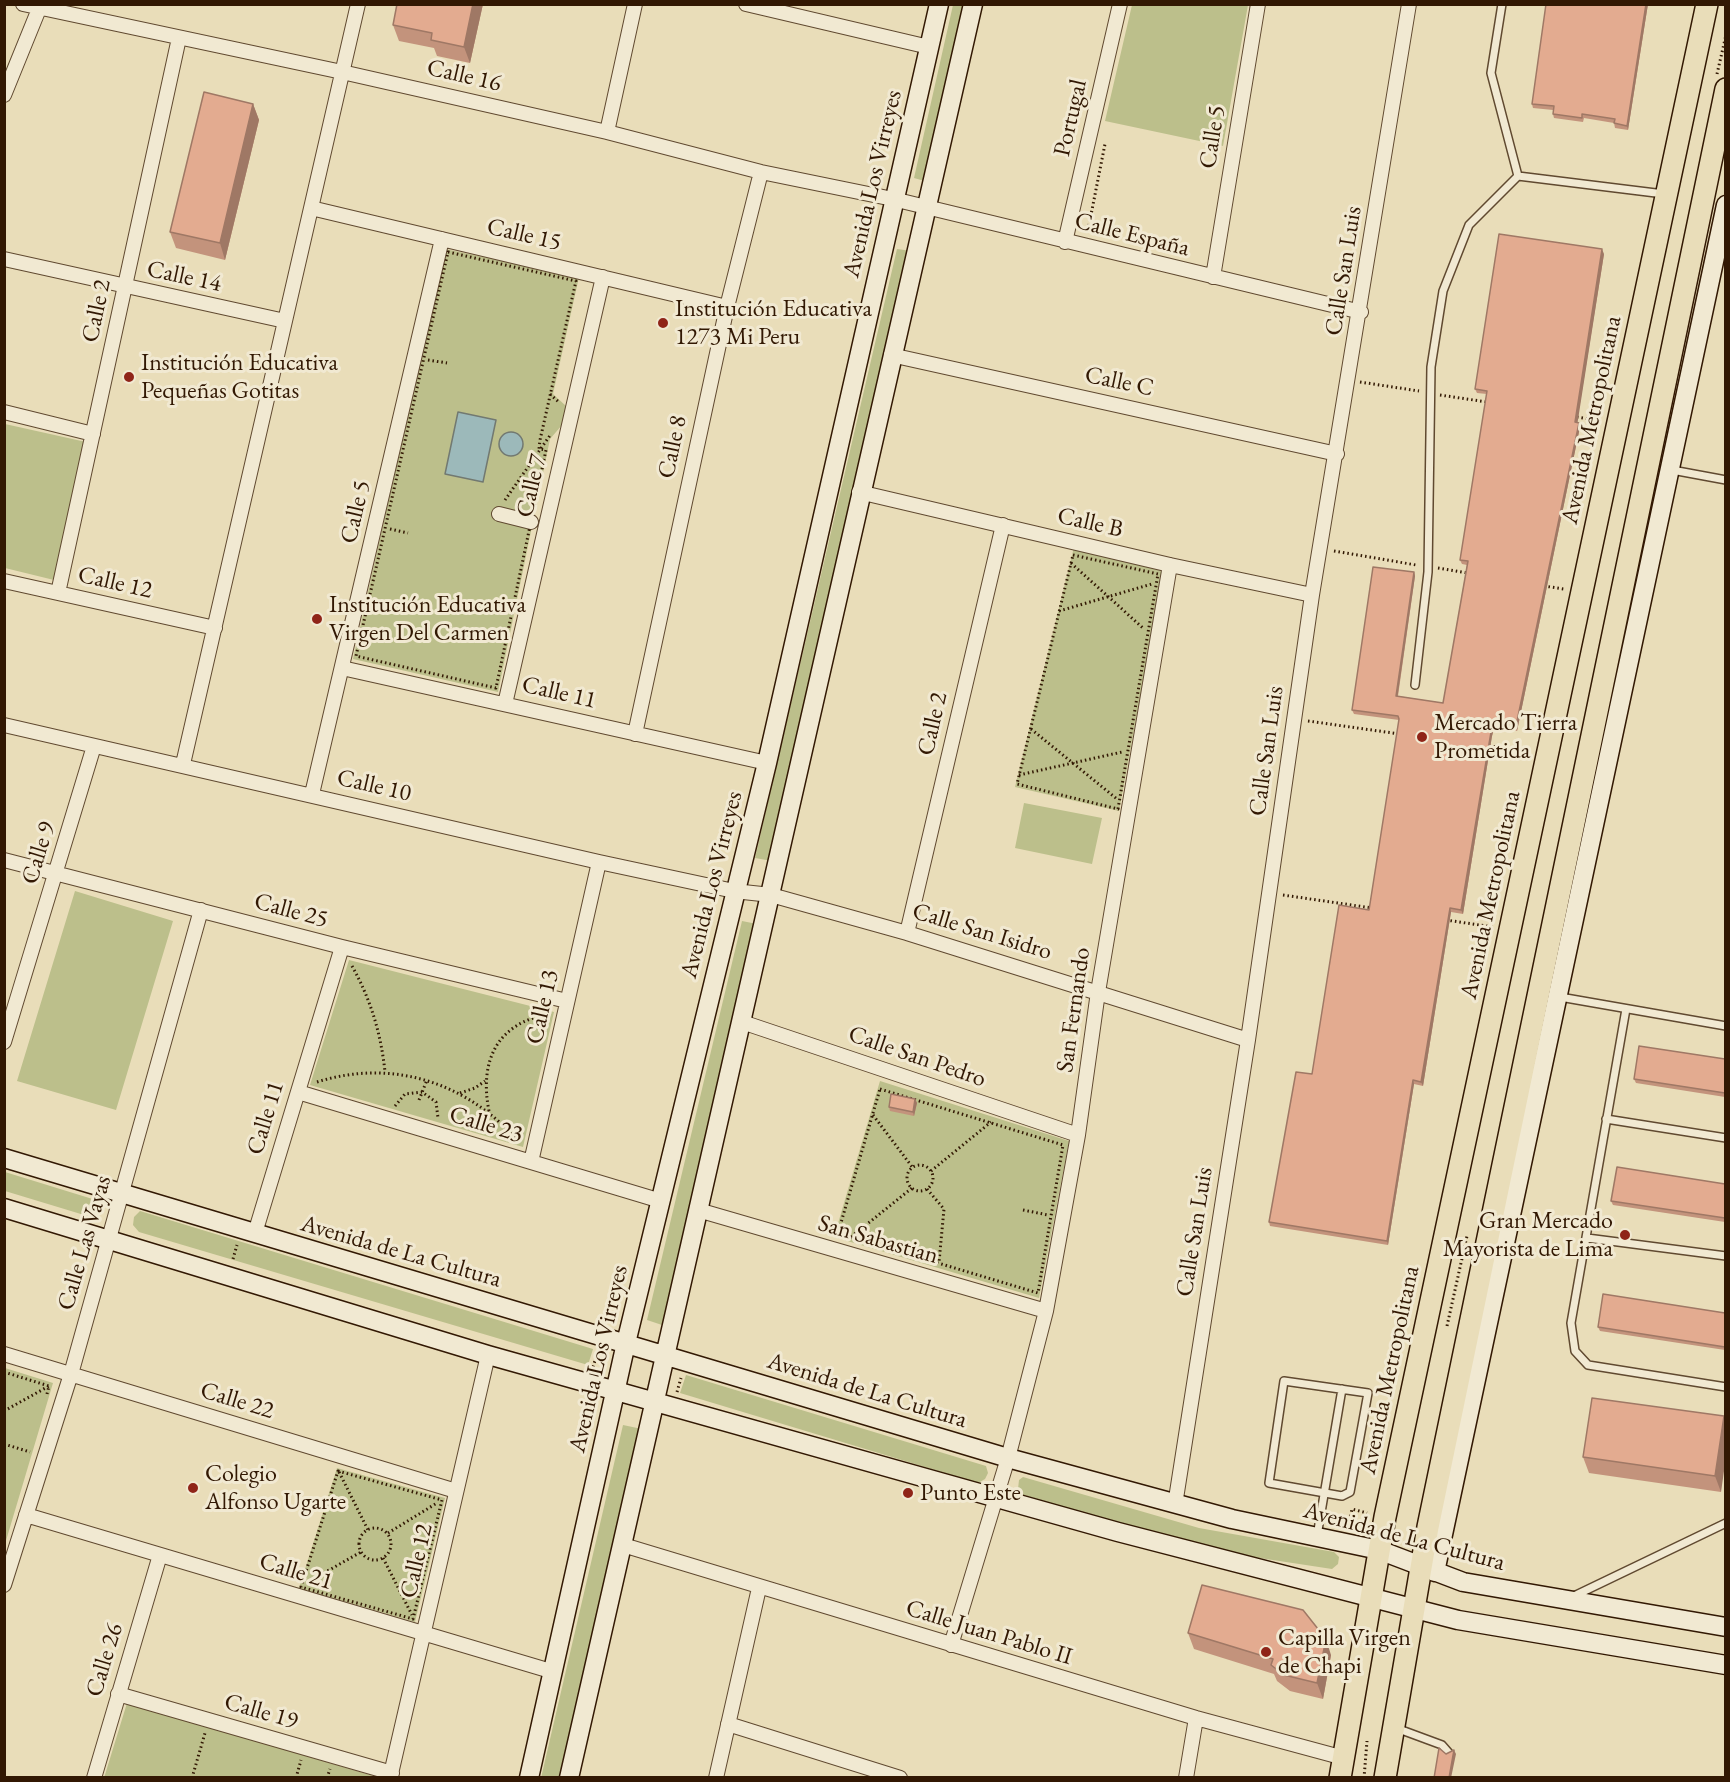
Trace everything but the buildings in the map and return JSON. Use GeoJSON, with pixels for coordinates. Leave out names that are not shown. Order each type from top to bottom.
{"type":"FeatureCollection","features":[{"type":"Feature","properties":{"kind":"main road","name":"Avenida Los Virreyes"},"geometry":{"type":"LineString","coordinates":[[529,1778],[626,1343],[766,763],[939,4]]}},
{"type":"Feature","properties":{"kind":"main road"},"geometry":{"type":"LineString","coordinates":[[569,1778],[771,895],[859,492],[973,4]]}},
{"type":"Feature","properties":{"kind":"main road","name":"Avenida Metropolitana"},"geometry":{"type":"LineString","coordinates":[[1342,1768],[1379,1550],[1707,4]]}},
{"type":"Feature","properties":{"kind":"main road"},"geometry":{"type":"LineString","coordinates":[[1429,1570],[1428,1527],[1725,89]]}},
{"type":"Feature","properties":{"kind":"main road"},"geometry":{"type":"LineString","coordinates":[[1385,1778],[1416,1609],[1429,1570],[1557,997],[1725,205]]}},
{"type":"Feature","properties":{"kind":"main road","name":"Avenida de La Cultura"},"geometry":{"type":"LineString","coordinates":[[4,1158],[1008,1458],[1175,1505],[1379,1550],[1462,1582],[1725,1627]]}},
{"type":"Feature","properties":{"kind":"main road"},"geometry":{"type":"LineString","coordinates":[[4,1208],[488,1355],[1118,1532],[1458,1620],[1725,1665]]}},
{"type":"Feature","properties":{"kind":"street","name":"Calle 16"},"geometry":{"type":"LineString","coordinates":[[23,4],[342,72],[607,132],[760,172],[893,199]]}},
{"type":"Feature","properties":{"kind":"street"},"geometry":{"type":"LineString","coordinates":[[183,764],[358,4]]}},
{"type":"Feature","properties":{"kind":"street"},"geometry":{"type":"LineString","coordinates":[[607,132],[635,4]]}},
{"type":"Feature","properties":{"kind":"street"},"geometry":{"type":"LineString","coordinates":[[746,4],[929,47]]}},
{"type":"Feature","properties":{"kind":"street","name":"Portugal"},"geometry":{"type":"LineString","coordinates":[[1065,242],[1120,4]]}},
{"type":"Feature","properties":{"kind":"street","name":"Calle 5"},"geometry":{"type":"LineString","coordinates":[[1213,277],[1258,4]]}},
{"type":"Feature","properties":{"kind":"street","name":"Calle San Luis"},"geometry":{"type":"LineString","coordinates":[[1175,1505],[1248,1040],[1312,595],[1350,380],[1409,4]]}},
{"type":"Feature","properties":{"kind":"street"},"geometry":{"type":"LineString","coordinates":[[4,96],[40,7]]}},
{"type":"Feature","properties":{"kind":"street","name":"Calle 2"},"geometry":{"type":"LineString","coordinates":[[58,593],[179,38]]}},
{"type":"Feature","properties":{"kind":"street","name":"Calle 8"},"geometry":{"type":"LineString","coordinates":[[635,734],[727,307],[760,172]]}},
{"type":"Feature","properties":{"kind":"street","name":"Calle España"},"geometry":{"type":"LineString","coordinates":[[893,199],[1361,312]]}},
{"type":"Feature","properties":{"kind":"street","name":"Calle 15"},"geometry":{"type":"LineString","coordinates":[[311,208],[727,307]]}},
{"type":"Feature","properties":{"kind":"street","name":"Calle 5"},"geometry":{"type":"LineString","coordinates":[[312,794],[442,239]]}},
{"type":"Feature","properties":{"kind":"street","name":"Calle 14"},"geometry":{"type":"LineString","coordinates":[[4,259],[285,321]]}},
{"type":"Feature","properties":{"kind":"street","name":"Calle 7"},"geometry":{"type":"LineString","coordinates":[[505,704],[603,277]]}},
{"type":"Feature","properties":{"kind":"street","name":"Calle C"},"geometry":{"type":"LineString","coordinates":[[891,355],[1337,454]]}},
{"type":"Feature","properties":{"kind":"street"},"geometry":{"type":"LineString","coordinates":[[4,412],[93,434]]}},
{"type":"Feature","properties":{"kind":"street","name":"Calle B"},"geometry":{"type":"LineString","coordinates":[[859,492],[1170,565],[1312,595]]}},
{"type":"Feature","properties":{"kind":"street"},"geometry":{"type":"LineString","coordinates":[[499,514],[531,522]]}},
{"type":"Feature","properties":{"kind":"street","name":"Calle 2"},"geometry":{"type":"LineString","coordinates":[[907,933],[1003,525]]}},
{"type":"Feature","properties":{"kind":"street","name":"San Fernando"},"geometry":{"type":"LineString","coordinates":[[951,1645],[1008,1458],[1046,1311],[1078,1135],[1124,806],[1170,565]]}},
{"type":"Feature","properties":{"kind":"street","name":"Calle 12"},"geometry":{"type":"LineString","coordinates":[[4,581],[215,628]]}},
{"type":"Feature","properties":{"kind":"street","name":"Calle 11"},"geometry":{"type":"LineString","coordinates":[[342,668],[766,763]]}},
{"type":"Feature","properties":{"kind":"street","name":"Calle 10"},"geometry":{"type":"LineString","coordinates":[[4,724],[599,862],[734,891]]}},
{"type":"Feature","properties":{"kind":"street","name":"Calle 9"},"geometry":{"type":"LineString","coordinates":[[4,1042],[10,1005],[56,874],[94,746]]}},
{"type":"Feature","properties":{"kind":"street","name":"Calle 25"},"geometry":{"type":"LineString","coordinates":[[4,860],[342,947],[567,1001]]}},
{"type":"Feature","properties":{"kind":"street","name":"Calle 13"},"geometry":{"type":"LineString","coordinates":[[531,1162],[599,862]]}},
{"type":"Feature","properties":{"kind":"street","name":"Calle San Isidro"},"geometry":{"type":"LineString","coordinates":[[734,891],[771,895],[907,933],[1248,1040]]}},
{"type":"Feature","properties":{"kind":"street","name":"Calle Las Vayas"},"geometry":{"type":"LineString","coordinates":[[4,1585],[71,1374],[201,910]]}},
{"type":"Feature","properties":{"kind":"street","name":"Calle 11"},"geometry":{"type":"LineString","coordinates":[[248,1231],[298,1092],[342,947]]}},
{"type":"Feature","properties":{"kind":"street","name":"Calle San Pedro"},"geometry":{"type":"LineString","coordinates":[[742,1022],[1078,1135]]}},
{"type":"Feature","properties":{"kind":"street","name":"Calle 23"},"geometry":{"type":"LineString","coordinates":[[298,1092],[661,1201]]}},
{"type":"Feature","properties":{"kind":"street","name":"San Sabastian"},"geometry":{"type":"LineString","coordinates":[[698,1210],[1046,1311]]}},
{"type":"Feature","properties":{"kind":"street","name":"Calle 22"},"geometry":{"type":"LineString","coordinates":[[4,1354],[456,1491]]}},
{"type":"Feature","properties":{"kind":"street","name":"Calle 12"},"geometry":{"type":"LineString","coordinates":[[391,1775],[488,1355]]}},
{"type":"Feature","properties":{"kind":"street","name":"Calle 21"},"geometry":{"type":"LineString","coordinates":[[26,1515],[554,1672]]}},
{"type":"Feature","properties":{"kind":"street","name":"Calle Juan Pablo II"},"geometry":{"type":"LineString","coordinates":[[623,1545],[759,1588],[1196,1718],[1342,1768]]}},
{"type":"Feature","properties":{"kind":"street","name":"Calle 26"},"geometry":{"type":"LineString","coordinates":[[94,1778],[160,1555]]}},
{"type":"Feature","properties":{"kind":"street"},"geometry":{"type":"LineString","coordinates":[[716,1778],[759,1588]]}},
{"type":"Feature","properties":{"kind":"street","name":"Calle 19"},"geometry":{"type":"LineString","coordinates":[[118,1694],[391,1775]]}},
{"type":"Feature","properties":{"kind":"street"},"geometry":{"type":"LineString","coordinates":[[1186,1778],[1196,1718]]}},
{"type":"Feature","properties":{"kind":"street"},"geometry":{"type":"LineString","coordinates":[[728,1724],[863,1772],[900,1778]]}},
{"type":"Feature","properties":{"kind":"lane"},"geometry":{"type":"LineString","coordinates":[[1502,4],[1491,73],[1518,177]]}},
{"type":"Feature","properties":{"kind":"lane"},"geometry":{"type":"LineString","coordinates":[[1518,177],[1666,194]]}},
{"type":"Feature","properties":{"kind":"lane"},"geometry":{"type":"LineString","coordinates":[[1414,686],[1428,566],[1431,367],[1443,291],[1469,225],[1518,177]]}},
{"type":"Feature","properties":{"kind":"lane"},"geometry":{"type":"LineString","coordinates":[[1669,470],[1725,480]]}},
{"type":"Feature","properties":{"kind":"lane"},"geometry":{"type":"LineString","coordinates":[[1557,997],[1725,1026]]}},
{"type":"Feature","properties":{"kind":"lane"},"geometry":{"type":"LineString","coordinates":[[1626,1009],[1587,1238],[1570,1323],[1575,1351],[1588,1365],[1725,1387]]}},
{"type":"Feature","properties":{"kind":"lane"},"geometry":{"type":"LineString","coordinates":[[1606,1119],[1725,1138]]}},
{"type":"Feature","properties":{"kind":"lane"},"geometry":{"type":"LineString","coordinates":[[1587,1238],[1725,1256]]}},
{"type":"Feature","properties":{"kind":"lane"},"geometry":{"type":"LineString","coordinates":[[1284,1381],[1368,1393],[1350,1492],[1342,1496],[1324,1493],[1269,1483],[1284,1381]]}},
{"type":"Feature","properties":{"kind":"lane"},"geometry":{"type":"LineString","coordinates":[[1317,1536],[1342,1389]]}},
{"type":"Feature","properties":{"kind":"lane"},"geometry":{"type":"LineString","coordinates":[[1567,1599],[1725,1523]]}},
{"type":"Feature","properties":{"kind":"lane"},"geometry":{"type":"LineString","coordinates":[[1394,1728],[1442,1745],[1449,1753]]}},
{"type":"Feature","properties":{"kind":"path"},"geometry":{"type":"LineString","coordinates":[[540,449],[576,281]]}},
{"type":"Feature","properties":{"kind":"path"},"geometry":{"type":"LineString","coordinates":[[424,359],[447,363]]}},
{"type":"Feature","properties":{"kind":"path"},"geometry":{"type":"LineString","coordinates":[[1350,380],[1496,404]]}},
{"type":"Feature","properties":{"kind":"path"},"geometry":{"type":"LineString","coordinates":[[550,394],[564,407]]}},
{"type":"Feature","properties":{"kind":"path"},"geometry":{"type":"LineString","coordinates":[[1574,416],[1618,424]]}},
{"type":"Feature","properties":{"kind":"path"},"geometry":{"type":"LineString","coordinates":[[499,514],[504,500],[553,432]]}},
{"type":"Feature","properties":{"kind":"path"},"geometry":{"type":"LineString","coordinates":[[540,449],[546,450]]}},
{"type":"Feature","properties":{"kind":"path"},"geometry":{"type":"LineString","coordinates":[[385,528],[408,533]]}},
{"type":"Feature","properties":{"kind":"path"},"geometry":{"type":"LineString","coordinates":[[1321,548],[1472,574]]}},
{"type":"Feature","properties":{"kind":"path"},"geometry":{"type":"LineString","coordinates":[[1073,555],[1017,784],[1124,806]]}},
{"type":"Feature","properties":{"kind":"path"},"geometry":{"type":"LineString","coordinates":[[1071,563],[1148,632]]}},
{"type":"Feature","properties":{"kind":"path"},"geometry":{"type":"LineString","coordinates":[[1059,611],[1156,583]]}},
{"type":"Feature","properties":{"kind":"path"},"geometry":{"type":"LineString","coordinates":[[1538,585],[1582,592]]}},
{"type":"Feature","properties":{"kind":"path"},"geometry":{"type":"LineString","coordinates":[[1294,719],[1411,735]]}},
{"type":"Feature","properties":{"kind":"path"},"geometry":{"type":"LineString","coordinates":[[1030,729],[1124,806]]}},
{"type":"Feature","properties":{"kind":"path"},"geometry":{"type":"LineString","coordinates":[[1479,744],[1547,753]]}},
{"type":"Feature","properties":{"kind":"path"},"geometry":{"type":"LineString","coordinates":[[1019,775],[1128,751]]}},
{"type":"Feature","properties":{"kind":"path"},"geometry":{"type":"LineString","coordinates":[[1269,893],[1384,910]]}},
{"type":"Feature","properties":{"kind":"path"},"geometry":{"type":"LineString","coordinates":[[1442,919],[1510,930]]}},
{"type":"Feature","properties":{"kind":"path"},"geometry":{"type":"LineString","coordinates":[[350,963],[361,966]]}},
{"type":"Feature","properties":{"kind":"path"},"geometry":{"type":"LineString","coordinates":[[347,974],[350,963]]}},
{"type":"Feature","properties":{"kind":"path"},"geometry":{"type":"LineString","coordinates":[[350,963],[371,1004],[385,1072]]}},
{"type":"Feature","properties":{"kind":"path"},"geometry":{"type":"LineString","coordinates":[[540,1011],[551,1014]]}},
{"type":"Feature","properties":{"kind":"path"},"geometry":{"type":"LineString","coordinates":[[548,1025],[551,1014]]}},
{"type":"Feature","properties":{"kind":"path"},"geometry":{"type":"LineString","coordinates":[[489,1112],[485,1081],[494,1048],[505,1035],[534,1017],[551,1014]]}},
{"type":"Feature","properties":{"kind":"path"},"geometry":{"type":"LineString","coordinates":[[313,1083],[316,1072]]}},
{"type":"Feature","properties":{"kind":"path"},"geometry":{"type":"LineString","coordinates":[[313,1083],[348,1074],[385,1072],[427,1080],[460,1093],[489,1112],[521,1145]]}},
{"type":"Feature","properties":{"kind":"path"},"geometry":{"type":"LineString","coordinates":[[419,1100],[427,1080]]}},
{"type":"Feature","properties":{"kind":"path"},"geometry":{"type":"LineString","coordinates":[[460,1093],[485,1081]]}},
{"type":"Feature","properties":{"kind":"path"},"geometry":{"type":"LineString","coordinates":[[313,1083],[323,1086]]}},
{"type":"Feature","properties":{"kind":"path"},"geometry":{"type":"LineString","coordinates":[[880,1089],[991,1122],[1063,1144],[1038,1293],[838,1233],[880,1089]]}},
{"type":"Feature","properties":{"kind":"path"},"geometry":{"type":"LineString","coordinates":[[394,1107],[405,1094],[422,1092],[436,1102],[439,1111],[438,1120],[427,1117]]}},
{"type":"Feature","properties":{"kind":"path"},"geometry":{"type":"LineString","coordinates":[[384,1104],[405,1110]]}},
{"type":"Feature","properties":{"kind":"path"},"geometry":{"type":"LineString","coordinates":[[873,1115],[913,1168]]}},
{"type":"Feature","properties":{"kind":"path"},"geometry":{"type":"LineString","coordinates":[[931,1171],[991,1122]]}},
{"type":"Feature","properties":{"kind":"path"},"geometry":{"type":"LineString","coordinates":[[521,1145],[524,1134]]}},
{"type":"Feature","properties":{"kind":"path"},"geometry":{"type":"LineString","coordinates":[[511,1142],[521,1145]]}},
{"type":"Feature","properties":{"kind":"path"},"geometry":{"type":"LineString","coordinates":[[920,1166],[931,1171],[933,1181],[927,1189],[922,1191],[912,1188],[907,1177],[913,1168],[920,1166]]}},
{"type":"Feature","properties":{"kind":"path"},"geometry":{"type":"LineString","coordinates":[[851,1237],[912,1188]]}},
{"type":"Feature","properties":{"kind":"path"},"geometry":{"type":"LineString","coordinates":[[927,1189],[944,1209],[939,1263]]}},
{"type":"Feature","properties":{"kind":"path"},"geometry":{"type":"LineString","coordinates":[[1023,1210],[1051,1215]]}},
{"type":"Feature","properties":{"kind":"path"},"geometry":{"type":"LineString","coordinates":[[229,1275],[248,1231]]}},
{"type":"Feature","properties":{"kind":"path"},"geometry":{"type":"LineString","coordinates":[[593,1367],[599,1348]]}},
{"type":"Feature","properties":{"kind":"path"},"geometry":{"type":"LineString","coordinates":[[4,1372],[49,1386]]}},
{"type":"Feature","properties":{"kind":"path"},"geometry":{"type":"LineString","coordinates":[[676,1394],[682,1374]]}},
{"type":"Feature","properties":{"kind":"path"},"geometry":{"type":"LineString","coordinates":[[46,1397],[49,1386]]}},
{"type":"Feature","properties":{"kind":"path"},"geometry":{"type":"LineString","coordinates":[[4,1411],[49,1386]]}},
{"type":"Feature","properties":{"kind":"path"},"geometry":{"type":"LineString","coordinates":[[27,1462],[33,1441]]}},
{"type":"Feature","properties":{"kind":"path"},"geometry":{"type":"LineString","coordinates":[[4,1444],[30,1452]]}},
{"type":"Feature","properties":{"kind":"path"},"geometry":{"type":"LineString","coordinates":[[301,1587],[343,1457]]}},
{"type":"Feature","properties":{"kind":"path"},"geometry":{"type":"LineString","coordinates":[[338,1471],[442,1500]]}},
{"type":"Feature","properties":{"kind":"path"},"geometry":{"type":"LineString","coordinates":[[338,1471],[368,1530]]}},
{"type":"Feature","properties":{"kind":"path"},"geometry":{"type":"LineString","coordinates":[[388,1533],[442,1500]]}},
{"type":"Feature","properties":{"kind":"path"},"geometry":{"type":"LineString","coordinates":[[413,1619],[442,1500]]}},
{"type":"Feature","properties":{"kind":"path"},"geometry":{"type":"LineString","coordinates":[[1349,1525],[1352,1509],[1369,1513]]}},
{"type":"Feature","properties":{"kind":"path"},"geometry":{"type":"LineString","coordinates":[[361,1552],[360,1539],[368,1530],[376,1528],[388,1533]]}},
{"type":"Feature","properties":{"kind":"path"},"geometry":{"type":"LineString","coordinates":[[383,1558],[391,1544],[388,1533]]}},
{"type":"Feature","properties":{"kind":"path"},"geometry":{"type":"LineString","coordinates":[[301,1587],[361,1552]]}},
{"type":"Feature","properties":{"kind":"path"},"geometry":{"type":"LineString","coordinates":[[361,1552],[371,1559],[383,1558]]}},
{"type":"Feature","properties":{"kind":"path"},"geometry":{"type":"LineString","coordinates":[[383,1558],[413,1619]]}},
{"type":"Feature","properties":{"kind":"path"},"geometry":{"type":"LineString","coordinates":[[301,1587],[413,1619]]}},
{"type":"Feature","properties":{"kind":"path"},"geometry":{"type":"LineString","coordinates":[[192,1778],[206,1730]]}},
{"type":"Feature","properties":{"kind":"path"},"geometry":{"type":"LineString","coordinates":[[296,1778],[301,1758]]}},
{"type":"Feature","properties":{"kind":"green space"},"geometry":{"type":"Polygon","coordinates":[[[953,5],[967,5],[928,182],[914,178],[953,5]]]}},
{"type":"Feature","properties":{"kind":"green space"},"geometry":{"type":"Polygon","coordinates":[[[1132,5],[1248,5],[1223,146],[1105,121],[1132,5]]]}},
{"type":"Feature","properties":{"kind":"green space"},"geometry":{"type":"Polygon","coordinates":[[[445,249],[579,277],[553,394],[566,406],[562,425],[550,439],[498,692],[353,659],[445,249]]]}},
{"type":"Feature","properties":{"kind":"green space"},"geometry":{"type":"Polygon","coordinates":[[[897,249],[912,251],[772,861],[755,858],[897,249]]]}},
{"type":"Feature","properties":{"kind":"green space"},"geometry":{"type":"Polygon","coordinates":[[[5,424],[86,442],[54,580],[5,568],[5,424]]]}},
{"type":"Feature","properties":{"kind":"green space"},"geometry":{"type":"Polygon","coordinates":[[[1074,547],[1157,567],[1163,573],[1119,811],[1015,787],[1074,547]]]}},
{"type":"Feature","properties":{"kind":"green space"},"geometry":{"type":"Polygon","coordinates":[[[1024,803],[1102,818],[1092,864],[1015,848],[1024,803]]]}},
{"type":"Feature","properties":{"kind":"green space"},"geometry":{"type":"Polygon","coordinates":[[[75,891],[173,921],[116,1110],[17,1081],[75,891]]]}},
{"type":"Feature","properties":{"kind":"green space"},"geometry":{"type":"Polygon","coordinates":[[[742,921],[757,924],[665,1326],[647,1320],[742,921]]]}},
{"type":"Feature","properties":{"kind":"green space"},"geometry":{"type":"Polygon","coordinates":[[[349,960],[554,1012],[523,1147],[310,1085],[349,960]]]}},
{"type":"Feature","properties":{"kind":"green space"},"geometry":{"type":"Polygon","coordinates":[[[880,1081],[1069,1141],[1039,1298],[834,1237],[880,1081]]]}},
{"type":"Feature","properties":{"kind":"green space"},"geometry":{"type":"Polygon","coordinates":[[[5,1172],[99,1201],[103,1211],[94,1218],[5,1191],[5,1172]]]}},
{"type":"Feature","properties":{"kind":"green space"},"geometry":{"type":"Polygon","coordinates":[[[140,1211],[593,1349],[588,1365],[139,1232],[133,1225],[134,1217],[140,1211]]]}},
{"type":"Feature","properties":{"kind":"green space"},"geometry":{"type":"Polygon","coordinates":[[[4,1368],[53,1383],[5,1544],[4,1368]]]}},
{"type":"Feature","properties":{"kind":"green space"},"geometry":{"type":"Polygon","coordinates":[[[686,1375],[986,1466],[988,1473],[985,1479],[978,1483],[680,1393],[686,1375]]]}},
{"type":"Feature","properties":{"kind":"green space"},"geometry":{"type":"Polygon","coordinates":[[[623,1425],[642,1429],[562,1777],[541,1778],[623,1425]]]}},
{"type":"Feature","properties":{"kind":"green space"},"geometry":{"type":"Polygon","coordinates":[[[337,1468],[445,1498],[415,1622],[299,1588],[337,1468]]]}},
{"type":"Feature","properties":{"kind":"green space"},"geometry":{"type":"Polygon","coordinates":[[[1023,1477],[1199,1528],[1334,1552],[1339,1557],[1338,1564],[1332,1569],[1207,1550],[1021,1494],[1018,1489],[1019,1480],[1023,1477]]]}},
{"type":"Feature","properties":{"kind":"green space"},"geometry":{"type":"Polygon","coordinates":[[[127,1703],[377,1777],[104,1778],[127,1703]]]}},
{"type":"Feature","properties":{"kind":"water"},"geometry":{"type":"Polygon","coordinates":[[[458,412],[496,420],[483,482],[445,474],[458,412]]]}},
{"type":"Feature","properties":{"kind":"water"},"geometry":{"type":"Polygon","coordinates":[[[511,432],[516,433],[522,439],[522,449],[516,455],[511,456],[506,455],[500,449],[499,444],[500,439],[506,433],[511,432]]]}},
{"type":"Feature","properties":{"kind":"place","name":"Institución Educativa 1273 Mi Peru"},"geometry":{"type":"Point","coordinates":[663,323]}},
{"type":"Feature","properties":{"kind":"place","name":"Institución Educativa Pequeñas Gotitas"},"geometry":{"type":"Point","coordinates":[129,377]}},
{"type":"Feature","properties":{"kind":"place","name":"Institución Educativa Virgen Del Carmen"},"geometry":{"type":"Point","coordinates":[317,619]}},
{"type":"Feature","properties":{"kind":"place","name":"Mercado Tierra Prometida"},"geometry":{"type":"Point","coordinates":[1422,737]}},
{"type":"Feature","properties":{"kind":"place","name":"Gran Mercado Mayorista de Lima"},"geometry":{"type":"Point","coordinates":[1625,1235]}},
{"type":"Feature","properties":{"kind":"place","name":"Colegio Alfonso Ugarte"},"geometry":{"type":"Point","coordinates":[193,1488]}},
{"type":"Feature","properties":{"kind":"place","name":"Punto Este"},"geometry":{"type":"Point","coordinates":[908,1493]}},
{"type":"Feature","properties":{"kind":"place","name":"Capilla Virgen de Chapi"},"geometry":{"type":"Point","coordinates":[1266,1652]}}]}
